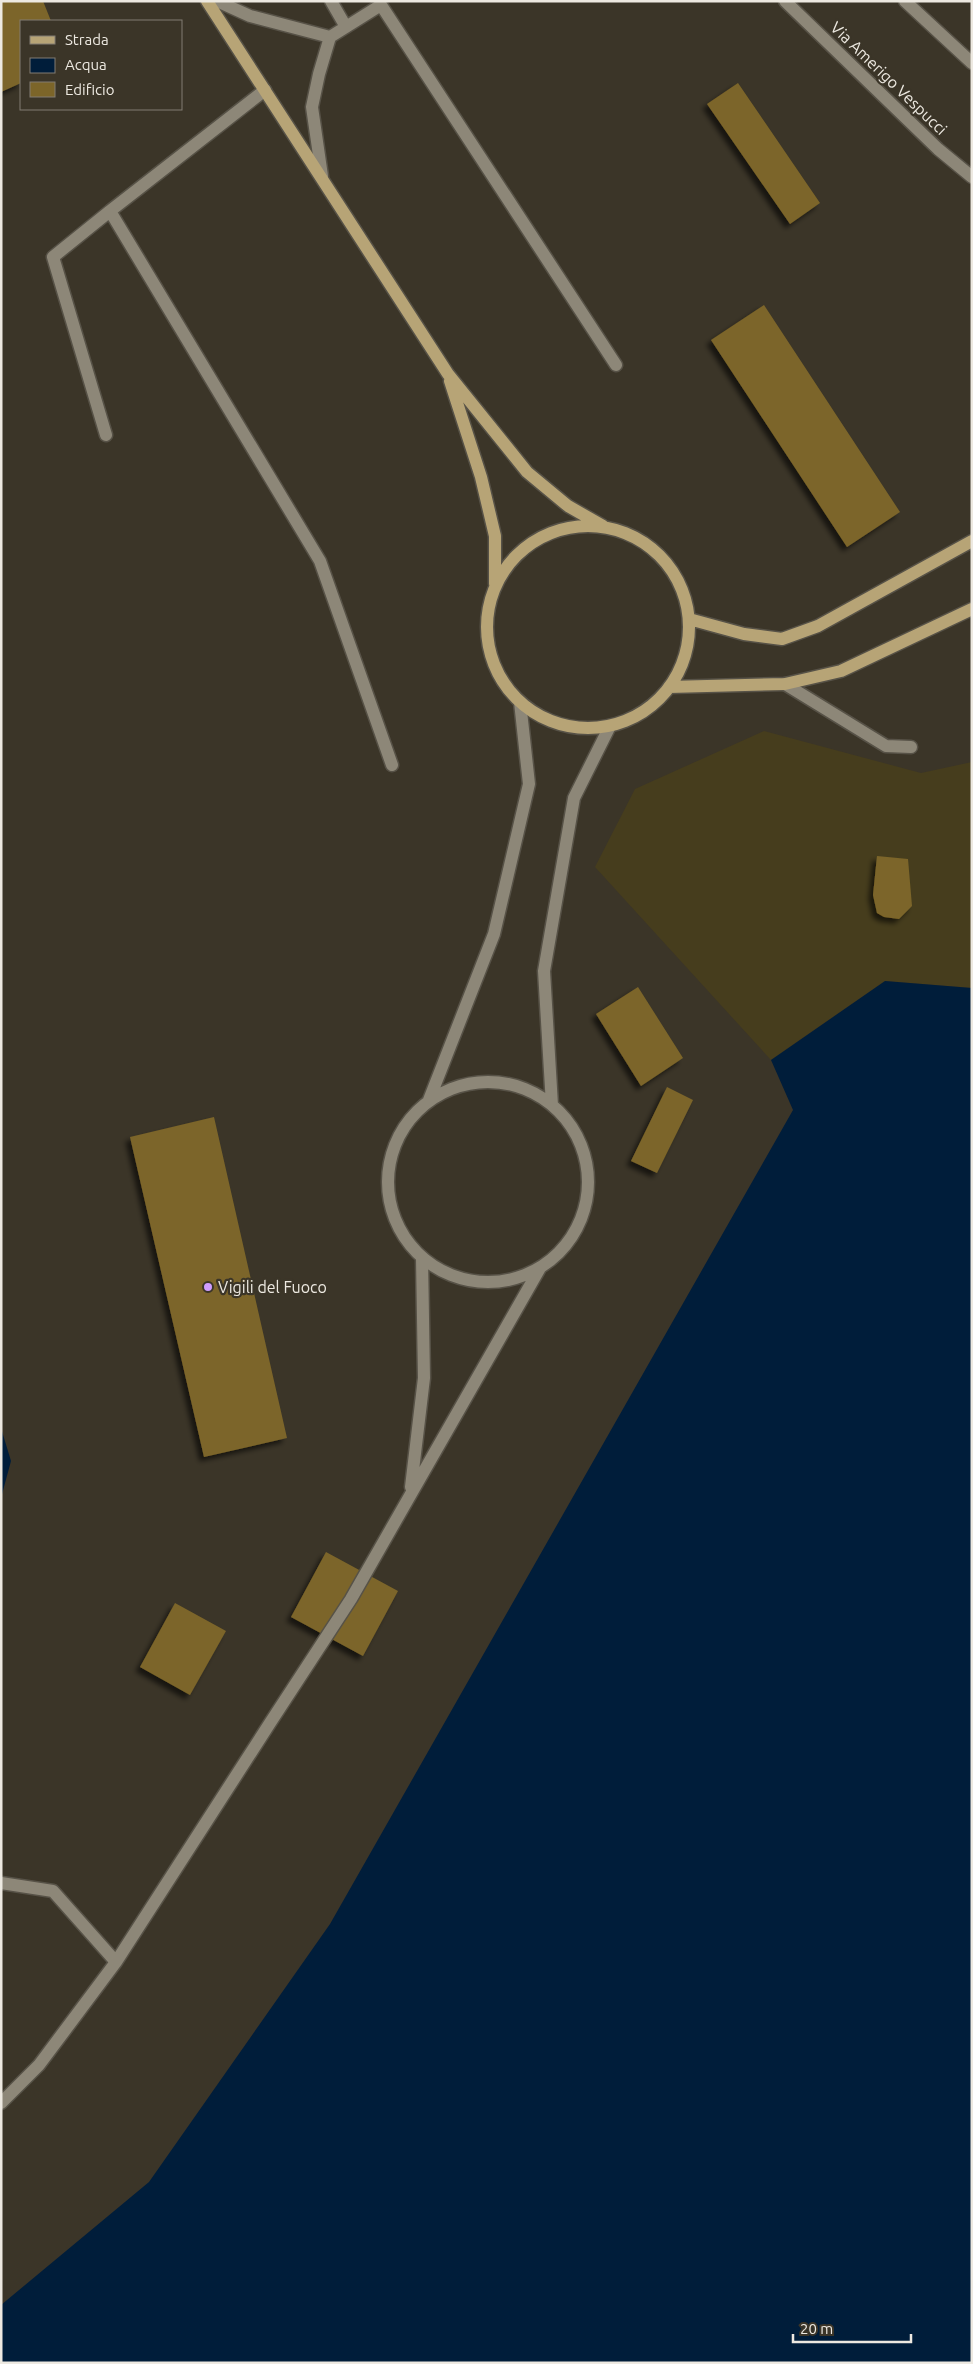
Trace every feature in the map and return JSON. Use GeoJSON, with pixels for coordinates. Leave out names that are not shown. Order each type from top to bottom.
{"type":"FeatureCollection","features":[{"type":"Feature","properties":{"kind":"main road"},"geometry":{"type":"LineString","coordinates":[[207,1],[322,176],[448,374],[527,472],[568,506],[603,526]]}},
{"type":"Feature","properties":{"kind":"main road"},"geometry":{"type":"LineString","coordinates":[[448,374],[482,477],[495,536],[495,585]]}},
{"type":"Feature","properties":{"kind":"main road"},"geometry":{"type":"LineString","coordinates":[[581,525],[603,526],[625,532],[645,543],[662,558],[676,576],[685,597],[689,619],[688,643],[681,667],[669,687],[653,705],[633,718],[610,726],[586,728],[562,725],[540,716],[520,702],[506,686],[496,668],[489,648],[487,626],[489,605],[495,585],[506,566],[521,550],[540,538],[560,529],[581,525]]}},
{"type":"Feature","properties":{"kind":"main road"},"geometry":{"type":"LineString","coordinates":[[689,619],[744,634],[782,639],[818,626],[972,541]]}},
{"type":"Feature","properties":{"kind":"main road"},"geometry":{"type":"LineString","coordinates":[[669,687],[785,684],[841,671],[972,609]]}},
{"type":"Feature","properties":{"kind":"street"},"geometry":{"type":"LineString","coordinates":[[217,1],[250,16],[330,36],[380,3],[616,365]]}},
{"type":"Feature","properties":{"kind":"street"},"geometry":{"type":"LineString","coordinates":[[331,1],[346,27]]}},
{"type":"Feature","properties":{"kind":"street","name":"Via Amerigo Vespucci"},"geometry":{"type":"LineString","coordinates":[[785,1],[938,149],[972,177]]}},
{"type":"Feature","properties":{"kind":"street"},"geometry":{"type":"LineString","coordinates":[[905,1],[972,63]]}},
{"type":"Feature","properties":{"kind":"street"},"geometry":{"type":"LineString","coordinates":[[322,176],[312,107],[330,36]]}},
{"type":"Feature","properties":{"kind":"street"},"geometry":{"type":"LineString","coordinates":[[106,436],[53,257],[264,90]]}},
{"type":"Feature","properties":{"kind":"street"},"geometry":{"type":"LineString","coordinates":[[110,211],[320,561],[392,765]]}},
{"type":"Feature","properties":{"kind":"street"},"geometry":{"type":"LineString","coordinates":[[785,684],[886,746],[911,747]]}},
{"type":"Feature","properties":{"kind":"street"},"geometry":{"type":"LineString","coordinates":[[429,1100],[494,934],[529,784],[520,702]]}},
{"type":"Feature","properties":{"kind":"street"},"geometry":{"type":"LineString","coordinates":[[552,1105],[544,971],[574,798],[610,726]]}},
{"type":"Feature","properties":{"kind":"street"},"geometry":{"type":"LineString","coordinates":[[491,1082],[513,1085],[552,1105],[568,1122],[580,1143],[587,1166],[588,1190],[584,1213],[574,1235],[559,1254],[540,1268],[514,1279],[479,1283],[452,1276],[439,1270],[422,1258],[406,1241],[395,1221],[389,1200],[387,1177],[391,1155],[400,1134],[413,1116],[429,1100],[448,1090],[469,1083],[491,1082]]}},
{"type":"Feature","properties":{"kind":"street"},"geometry":{"type":"LineString","coordinates":[[410,1492],[424,1378],[422,1258]]}},
{"type":"Feature","properties":{"kind":"street"},"geometry":{"type":"LineString","coordinates":[[1,2103],[39,2065],[116,1962],[350,1599],[540,1268]]}},
{"type":"Feature","properties":{"kind":"street"},"geometry":{"type":"LineString","coordinates":[[1,1883],[53,1891],[116,1962]]}},
{"type":"Feature","properties":{"kind":"sand"},"geometry":{"type":"Polygon","coordinates":[[[764,731],[921,773],[972,762],[972,988],[885,981],[771,1060],[595,867],[635,789],[764,731]]]}},
{"type":"Feature","properties":{"kind":"water"},"geometry":{"type":"Polygon","coordinates":[[[885,981],[972,988],[972,2363],[1,2363],[1,2305],[149,2182],[330,1924],[793,1110],[771,1060],[885,981]]]}},
{"type":"Feature","properties":{"kind":"water"},"geometry":{"type":"Polygon","coordinates":[[[1,1428],[11,1461],[1,1498],[1,1428]]]}},
{"type":"Feature","properties":{"kind":"building"},"geometry":{"type":"Polygon","coordinates":[[[1,1],[43,1],[51,20],[20,20],[20,83],[1,92],[1,1]]]}},
{"type":"Feature","properties":{"kind":"building"},"geometry":{"type":"Polygon","coordinates":[[[738,83],[820,203],[790,224],[707,104],[738,83]]]}},
{"type":"Feature","properties":{"kind":"building"},"geometry":{"type":"Polygon","coordinates":[[[764,305],[900,512],[847,547],[711,340],[764,305]]]}},
{"type":"Feature","properties":{"kind":"building"},"geometry":{"type":"Polygon","coordinates":[[[877,856],[908,859],[912,906],[899,919],[884,917],[877,913],[873,895],[877,856]]]}},
{"type":"Feature","properties":{"kind":"building"},"geometry":{"type":"Polygon","coordinates":[[[638,987],[683,1058],[641,1086],[596,1014],[638,987]]]}},
{"type":"Feature","properties":{"kind":"building"},"geometry":{"type":"Polygon","coordinates":[[[667,1087],[693,1100],[657,1173],[631,1161],[667,1087]]]}},
{"type":"Feature","properties":{"kind":"building","name":"Vigili del Fuoco"},"geometry":{"type":"Polygon","coordinates":[[[214,1117],[287,1438],[204,1457],[130,1137],[214,1117]]]}},
{"type":"Feature","properties":{"kind":"building"},"geometry":{"type":"Polygon","coordinates":[[[326,1552],[398,1591],[363,1656],[291,1617],[326,1552]]]}},
{"type":"Feature","properties":{"kind":"building"},"geometry":{"type":"Polygon","coordinates":[[[175,1603],[226,1631],[190,1695],[140,1667],[175,1603]]]}},
{"type":"Feature","properties":{"kind":"place","name":"Vigili del Fuoco"},"geometry":{"type":"Point","coordinates":[208,1287]}}]}
